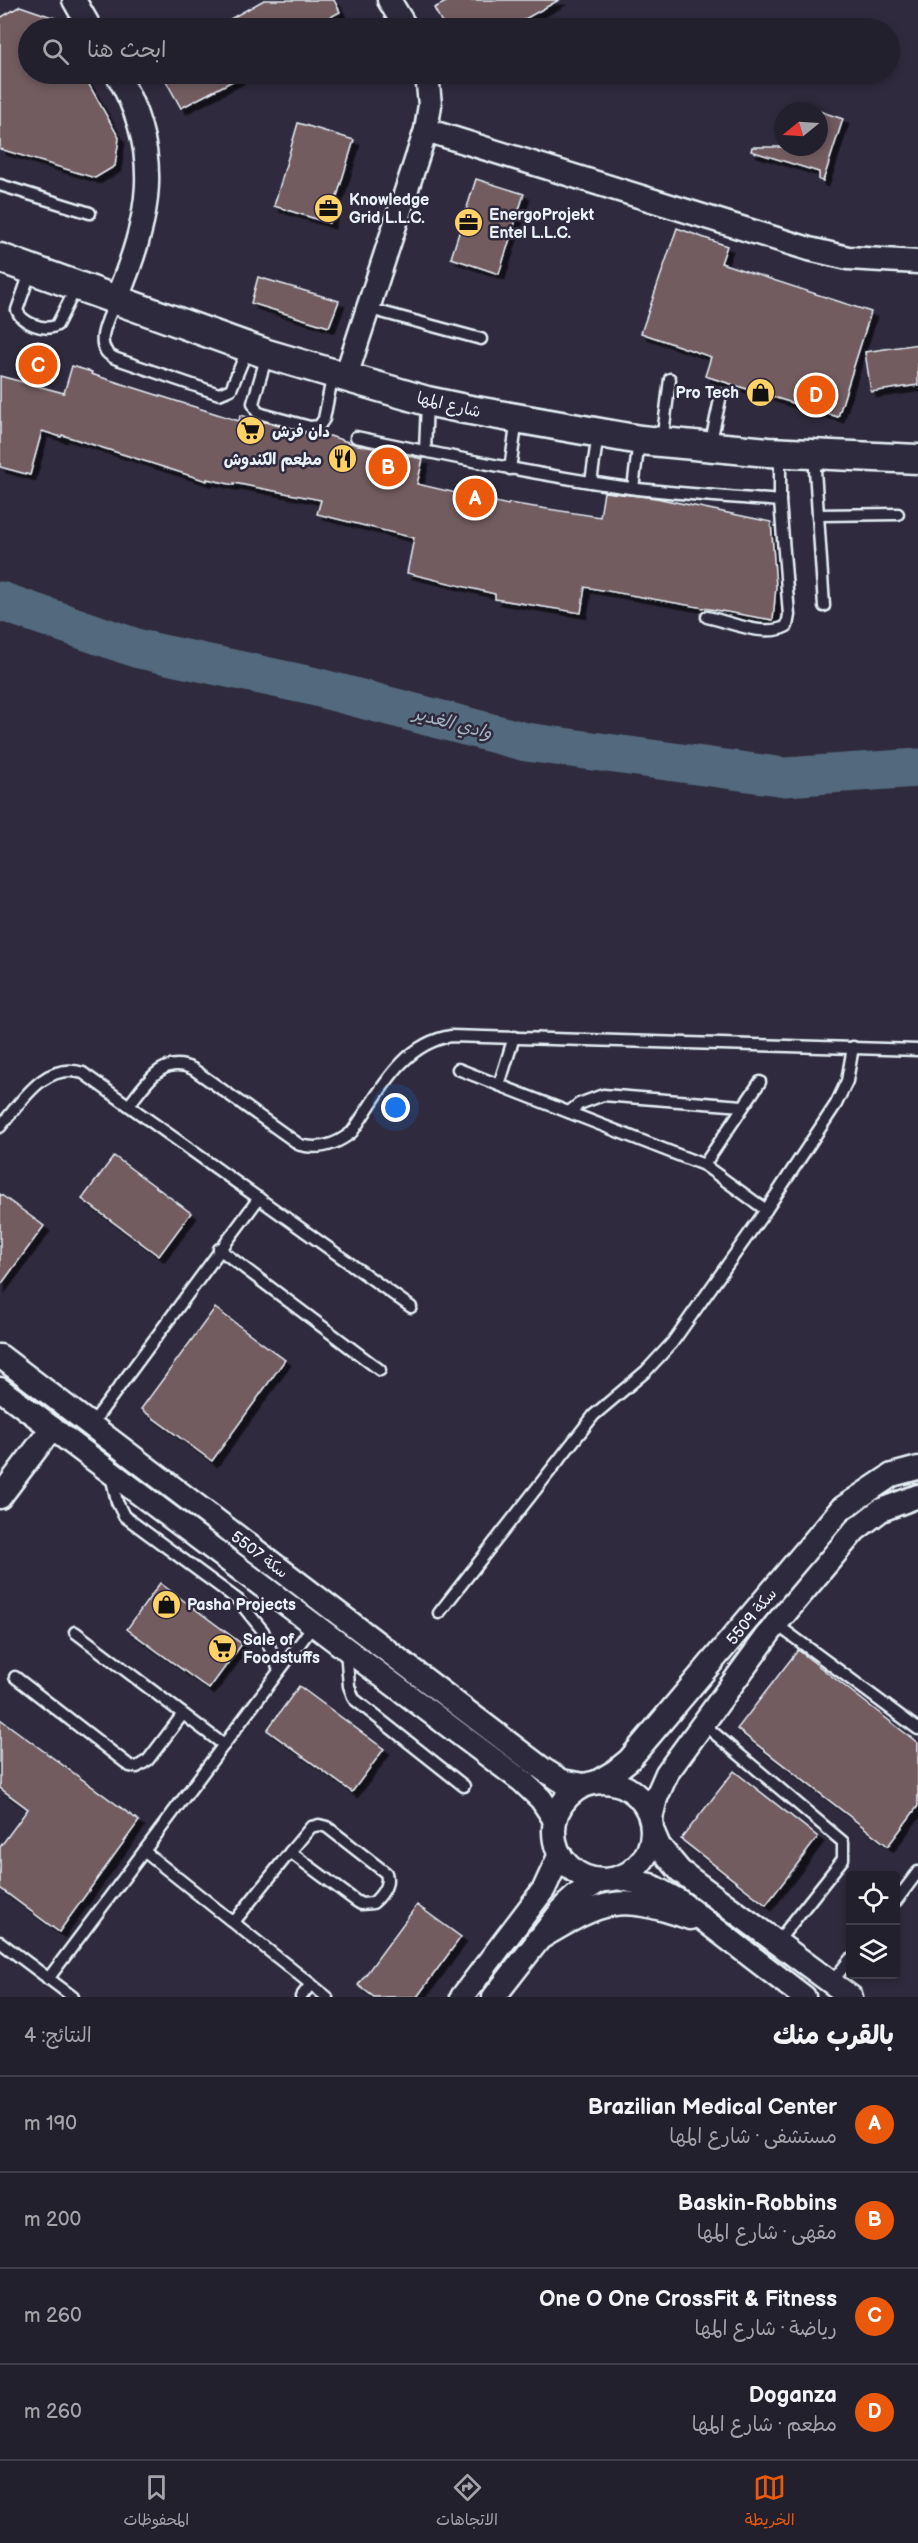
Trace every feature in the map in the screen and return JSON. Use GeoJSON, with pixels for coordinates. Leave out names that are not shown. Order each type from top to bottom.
{"type":"FeatureCollection","features":[{"type":"Feature","properties":{"kind":"street"},"geometry":{"type":"LineString","coordinates":[[74,0],[84,18]]}},
{"type":"Feature","properties":{"kind":"street"},"geometry":{"type":"LineString","coordinates":[[389,0],[400,18]]}},
{"type":"Feature","properties":{"kind":"street"},"geometry":{"type":"LineString","coordinates":[[116,300],[141,234],[148,178],[146,146],[137,114],[122,84]]}},
{"type":"Feature","properties":{"kind":"street"},"geometry":{"type":"LineString","coordinates":[[340,375],[370,309],[426,130],[430,105],[428,84]]}},
{"type":"Feature","properties":{"kind":"street"},"geometry":{"type":"LineString","coordinates":[[426,130],[809,249],[848,258],[918,261]]}},
{"type":"Feature","properties":{"kind":"street","name":"شارع المها"},"geometry":{"type":"LineString","coordinates":[[9,265],[77,286],[258,351],[427,400],[598,434],[651,441],[780,452],[918,459]]}},
{"type":"Feature","properties":{"kind":"street","name":"سكة 5507"},"geometry":{"type":"LineString","coordinates":[[0,1356],[544,1770],[562,1781],[590,1783]]}},
{"type":"Feature","properties":{"kind":"street","name":"سكة 5507"},"geometry":{"type":"LineString","coordinates":[[0,1389],[110,1469],[313,1626],[532,1789],[550,1809],[555,1820]]}},
{"type":"Feature","properties":{"kind":"street"},"geometry":{"type":"LineString","coordinates":[[0,1497],[52,1428]]}},
{"type":"Feature","properties":{"kind":"street","name":"سكة 5509"},"geometry":{"type":"LineString","coordinates":[[590,1783],[621,1768],[629,1760],[841,1509],[892,1475],[918,1468]]}},
{"type":"Feature","properties":{"kind":"street","name":"سكة 5509"},"geometry":{"type":"LineString","coordinates":[[652,1825],[656,1798],[667,1773],[776,1624],[855,1530],[881,1510],[918,1496]]}},
{"type":"Feature","properties":{"kind":"street"},"geometry":{"type":"LineString","coordinates":[[804,1997],[714,1926],[665,1892],[634,1881],[584,1876],[570,1867],[560,1854],[555,1838],[555,1820],[570,1794],[590,1783],[611,1782],[625,1786],[646,1805],[660,1846],[680,1871],[850,1997]]}},
{"type":"Feature","properties":{"kind":"street"},"geometry":{"type":"LineString","coordinates":[[494,1997],[537,1940],[576,1896],[609,1879],[631,1872],[642,1861],[650,1848],[652,1825]]}},
{"type":"Feature","properties":{"kind":"street"},"geometry":{"type":"LineString","coordinates":[[462,1997],[544,1889],[560,1854]]}},
{"type":"Feature","properties":{"kind":"street"},"geometry":{"type":"LineString","coordinates":[[537,1940],[591,1909],[613,1903],[636,1902],[658,1907],[714,1926]]}},
{"type":"Feature","properties":{"kind":"lane"},"geometry":{"type":"LineString","coordinates":[[0,185],[90,213]]}},
{"type":"Feature","properties":{"kind":"lane"},"geometry":{"type":"LineString","coordinates":[[9,265],[17,310],[25,321],[48,328],[57,325],[77,286]]}},
{"type":"Feature","properties":{"kind":"lane"},"geometry":{"type":"LineString","coordinates":[[116,300],[102,336],[102,344],[105,351],[117,359],[219,394],[231,389],[258,351]]}},
{"type":"Feature","properties":{"kind":"lane"},"geometry":{"type":"LineString","coordinates":[[370,309],[482,339]]}},
{"type":"Feature","properties":{"kind":"lane"},"geometry":{"type":"LineString","coordinates":[[258,351],[253,403],[257,412],[262,414],[310,427],[319,426],[324,419],[340,375]]}},
{"type":"Feature","properties":{"kind":"lane"},"geometry":{"type":"LineString","coordinates":[[633,488],[651,441],[670,379]]}},
{"type":"Feature","properties":{"kind":"lane"},"geometry":{"type":"LineString","coordinates":[[710,447],[721,395]]}},
{"type":"Feature","properties":{"kind":"lane"},"geometry":{"type":"LineString","coordinates":[[424,451],[427,400]]}},
{"type":"Feature","properties":{"kind":"lane"},"geometry":{"type":"LineString","coordinates":[[510,469],[517,418]]}},
{"type":"Feature","properties":{"kind":"lane"},"geometry":{"type":"LineString","coordinates":[[591,482],[598,434]]}},
{"type":"Feature","properties":{"kind":"lane"},"geometry":{"type":"LineString","coordinates":[[356,437],[510,469],[591,482],[780,501]]}},
{"type":"Feature","properties":{"kind":"lane"},"geometry":{"type":"LineString","coordinates":[[706,616],[768,631],[778,631],[787,626],[789,615],[780,501],[780,452]]}},
{"type":"Feature","properties":{"kind":"lane"},"geometry":{"type":"LineString","coordinates":[[814,454],[824,606]]}},
{"type":"Feature","properties":{"kind":"lane"},"geometry":{"type":"LineString","coordinates":[[818,514],[898,514]]}},
{"type":"Feature","properties":{"kind":"lane"},"geometry":{"type":"LineString","coordinates":[[129,1105],[159,1070],[172,1064],[180,1064],[193,1069],[300,1145],[321,1147],[343,1140],[352,1132],[403,1060],[427,1042],[450,1036],[918,1050]]}},
{"type":"Feature","properties":{"kind":"lane"},"geometry":{"type":"LineString","coordinates":[[499,1085],[514,1037]]}},
{"type":"Feature","properties":{"kind":"lane"},"geometry":{"type":"LineString","coordinates":[[439,1613],[594,1415],[646,1371],[672,1343],[766,1210],[842,1093],[849,1072],[853,1047]]}},
{"type":"Feature","properties":{"kind":"lane"},"geometry":{"type":"LineString","coordinates":[[458,1069],[704,1165],[766,1210]]}},
{"type":"Feature","properties":{"kind":"lane"},"geometry":{"type":"LineString","coordinates":[[0,1127],[45,1077],[64,1070],[83,1073],[411,1307]]}},
{"type":"Feature","properties":{"kind":"lane"},"geometry":{"type":"LineString","coordinates":[[704,1165],[760,1082]]}},
{"type":"Feature","properties":{"kind":"lane"},"geometry":{"type":"LineString","coordinates":[[569,1112],[591,1098],[603,1095],[742,1106]]}},
{"type":"Feature","properties":{"kind":"lane"},"geometry":{"type":"LineString","coordinates":[[91,1425],[219,1249],[259,1198]]}},
{"type":"Feature","properties":{"kind":"lane"},"geometry":{"type":"LineString","coordinates":[[219,1249],[380,1370]]}},
{"type":"Feature","properties":{"kind":"lane"},"geometry":{"type":"LineString","coordinates":[[110,1469],[117,1502],[124,1516],[238,1599],[263,1631],[279,1670]]}},
{"type":"Feature","properties":{"kind":"lane"},"geometry":{"type":"LineString","coordinates":[[776,1624],[918,1729]]}},
{"type":"Feature","properties":{"kind":"lane"},"geometry":{"type":"LineString","coordinates":[[48,1978],[313,1626]]}},
{"type":"Feature","properties":{"kind":"lane"},"geometry":{"type":"LineString","coordinates":[[75,1632],[224,1745]]}},
{"type":"Feature","properties":{"kind":"lane"},"geometry":{"type":"LineString","coordinates":[[346,1650],[348,1686],[354,1699],[464,1786]]}},
{"type":"Feature","properties":{"kind":"lane"},"geometry":{"type":"LineString","coordinates":[[15,1677],[130,1766],[137,1767],[148,1760],[183,1714]]}},
{"type":"Feature","properties":{"kind":"lane"},"geometry":{"type":"LineString","coordinates":[[702,1723],[843,1842],[843,1860],[777,1941]]}},
{"type":"Feature","properties":{"kind":"lane"},"geometry":{"type":"LineString","coordinates":[[234,1922],[290,1852],[311,1827],[319,1825],[327,1827],[386,1873],[388,1883],[373,1903],[361,1904],[290,1852]]}},
{"type":"Feature","properties":{"kind":"lane"},"geometry":{"type":"LineString","coordinates":[[145,1852],[327,1997]]}},
{"type":"Feature","properties":{"kind":"lane"},"geometry":{"type":"LineString","coordinates":[[900,1896],[918,1872]]}},
{"type":"Feature","properties":{"kind":"lane"},"geometry":{"type":"LineString","coordinates":[[0,1942],[72,1997]]}},
{"type":"Feature","properties":{"kind":"lane"},"geometry":{"type":"LineString","coordinates":[[832,1982],[846,1964]]}},
{"type":"Feature","properties":{"kind":"lane"},"geometry":{"type":"LineString","coordinates":[[301,1997],[311,1984]]}},
{"type":"Feature","properties":{"kind":"building"},"geometry":{"type":"Polygon","coordinates":[[[264,0],[334,0],[340,12],[329,18],[232,18],[264,0]]]}},
{"type":"Feature","properties":{"kind":"building"},"geometry":{"type":"Polygon","coordinates":[[[450,0],[559,0],[527,18],[440,18],[434,8],[450,0]]]}},
{"type":"Feature","properties":{"kind":"building"},"geometry":{"type":"Polygon","coordinates":[[[20,6],[55,18],[18,18],[18,84],[89,84],[119,138],[115,166],[95,178],[0,149],[0,18],[20,6]]]}},
{"type":"Feature","properties":{"kind":"building"},"geometry":{"type":"Polygon","coordinates":[[[168,84],[227,84],[181,108],[168,84]]]}},
{"type":"Feature","properties":{"kind":"building"},"geometry":{"type":"Polygon","coordinates":[[[828,114],[843,119],[823,181],[819,180],[819,172],[751,151],[752,147],[774,147],[774,156],[828,156],[828,114]]]}},
{"type":"Feature","properties":{"kind":"building"},"geometry":{"type":"Polygon","coordinates":[[[298,123],[354,140],[329,223],[274,206],[298,123]]]}},
{"type":"Feature","properties":{"kind":"building"},"geometry":{"type":"Polygon","coordinates":[[[476,179],[524,194],[499,274],[451,258],[476,179]]]}},
{"type":"Feature","properties":{"kind":"building"},"geometry":{"type":"Polygon","coordinates":[[[677,228],[727,246],[721,263],[871,312],[838,417],[705,376],[711,357],[641,333],[677,228]]]}},
{"type":"Feature","properties":{"kind":"building"},"geometry":{"type":"Polygon","coordinates":[[[258,277],[339,301],[329,327],[251,303],[258,277]]]}},
{"type":"Feature","properties":{"kind":"building"},"geometry":{"type":"Polygon","coordinates":[[[918,344],[918,385],[871,392],[865,352],[918,344]]]}},
{"type":"Feature","properties":{"kind":"building"},"geometry":{"type":"Polygon","coordinates":[[[72,366],[239,421],[240,415],[308,434],[330,436],[354,444],[423,459],[417,484],[508,505],[509,503],[600,517],[604,492],[656,498],[771,522],[776,586],[773,620],[585,587],[581,613],[495,599],[495,594],[407,573],[414,538],[317,514],[321,500],[234,483],[234,485],[207,479],[207,481],[62,435],[61,437],[42,431],[30,475],[0,467],[0,376],[64,393],[72,366]]]}},
{"type":"Feature","properties":{"kind":"building"},"geometry":{"type":"Polygon","coordinates":[[[114,1156],[191,1213],[159,1256],[82,1199],[114,1156]]]}},
{"type":"Feature","properties":{"kind":"building"},"geometry":{"type":"Polygon","coordinates":[[[0,1194],[44,1226],[0,1286],[0,1194]]]}},
{"type":"Feature","properties":{"kind":"building"},"geometry":{"type":"Polygon","coordinates":[[[215,1308],[285,1360],[212,1461],[141,1409],[215,1308]]]}},
{"type":"Feature","properties":{"kind":"building"},"geometry":{"type":"Polygon","coordinates":[[[160,1583],[242,1644],[209,1689],[127,1629],[160,1583]]]}},
{"type":"Feature","properties":{"kind":"building"},"geometry":{"type":"Polygon","coordinates":[[[798,1650],[918,1743],[918,1806],[888,1846],[737,1729],[798,1650]]]}},
{"type":"Feature","properties":{"kind":"building"},"geometry":{"type":"Polygon","coordinates":[[[299,1686],[384,1749],[352,1792],[267,1730],[299,1686]]]}},
{"type":"Feature","properties":{"kind":"building"},"geometry":{"type":"Polygon","coordinates":[[[0,1719],[139,1821],[59,1932],[0,1888],[0,1847],[28,1809],[0,1788],[0,1719]]]}},
{"type":"Feature","properties":{"kind":"building"},"geometry":{"type":"Polygon","coordinates":[[[734,1771],[818,1837],[766,1905],[681,1839],[734,1771]]]}},
{"type":"Feature","properties":{"kind":"building"},"geometry":{"type":"Polygon","coordinates":[[[417,1905],[461,1937],[417,1997],[374,1997],[358,1985],[417,1905]]]}},
{"type":"Feature","properties":{"kind":"waterway","name":"وادي الغدير"},"geometry":{"type":"LineString","coordinates":[[0,601],[139,649],[312,686],[526,742],[785,777],[918,768]]}},
{"type":"Feature","properties":{"kind":"place","name":"Knowledge Grid L.L.C."},"geometry":{"type":"Point","coordinates":[328,208]}},
{"type":"Feature","properties":{"kind":"place","name":"EnergoProjekt Entel L.L.C."},"geometry":{"type":"Point","coordinates":[468,223]}},
{"type":"Feature","properties":{"kind":"place","name":"One O One CrossFit & Fitness"},"geometry":{"type":"Point","coordinates":[38,365]}},
{"type":"Feature","properties":{"kind":"place","name":"Pro Tech"},"geometry":{"type":"Point","coordinates":[760,392]}},
{"type":"Feature","properties":{"kind":"place","name":"Doganza"},"geometry":{"type":"Point","coordinates":[816,395]}},
{"type":"Feature","properties":{"kind":"place","name":"دان فرش"},"geometry":{"type":"Point","coordinates":[251,431]}},
{"type":"Feature","properties":{"kind":"place","name":"مطعم الكندوش"},"geometry":{"type":"Point","coordinates":[343,459]}},
{"type":"Feature","properties":{"kind":"place","name":"Baskin-Robbins"},"geometry":{"type":"Point","coordinates":[388,467]}},
{"type":"Feature","properties":{"kind":"place","name":"Brazilian Medical Center"},"geometry":{"type":"Point","coordinates":[475,498]}},
{"type":"Feature","properties":{"kind":"place","name":"Pasha Projects"},"geometry":{"type":"Point","coordinates":[166,1604]}},
{"type":"Feature","properties":{"kind":"place","name":"Sale of Foodstuffs"},"geometry":{"type":"Point","coordinates":[222,1648]}}]}
